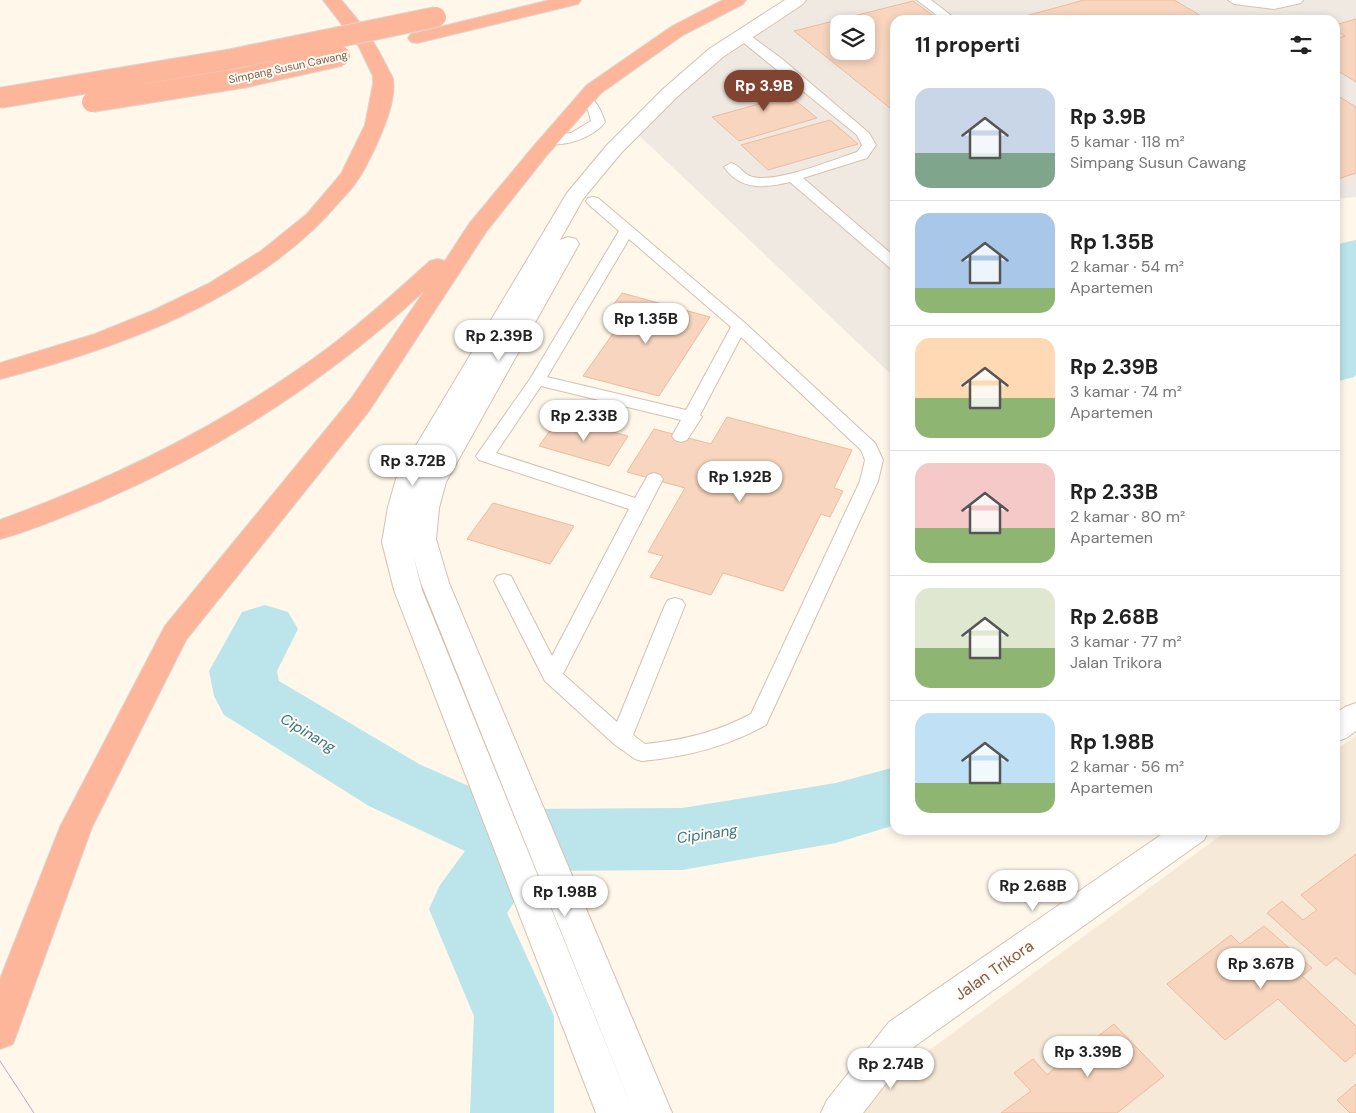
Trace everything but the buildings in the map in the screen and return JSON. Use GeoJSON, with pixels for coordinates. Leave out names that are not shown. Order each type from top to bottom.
{"type":"FeatureCollection","features":[{"type":"Feature","properties":{"kind":"highway"},"geometry":{"type":"LineString","coordinates":[[0,371],[39,362],[132,329],[194,301],[257,263],[300,232],[341,192],[367,149],[378,116],[383,78],[368,46],[332,0]]}},
{"type":"Feature","properties":{"kind":"highway","name":"Simpang Susun Cawang"},"geometry":{"type":"LineString","coordinates":[[0,98],[232,59],[436,17],[505,0]]}},
{"type":"Feature","properties":{"kind":"highway","name":"Simpang Susun Cawang"},"geometry":{"type":"LineString","coordinates":[[75,105],[242,78],[572,0]]}},
{"type":"Feature","properties":{"kind":"highway"},"geometry":{"type":"LineString","coordinates":[[0,1032],[5,1012],[76,827],[176,634],[360,405],[477,229],[549,140],[594,89],[677,31],[737,0]]}},
{"type":"Feature","properties":{"kind":"highway"},"geometry":{"type":"LineString","coordinates":[[10,527],[100,492],[168,459],[232,424],[318,368],[400,302],[477,229]]}},
{"type":"Feature","properties":{"kind":"street"},"geometry":{"type":"LineString","coordinates":[[615,1113],[482,737],[422,539],[413,507],[409,479],[574,197],[614,149],[669,94],[716,53],[796,0]]}},
{"type":"Feature","properties":{"kind":"street"},"geometry":{"type":"LineString","coordinates":[[413,507],[433,482],[593,201],[632,153],[686,99],[732,57],[743,36]]}},
{"type":"Feature","properties":{"kind":"street"},"geometry":{"type":"LineString","coordinates":[[1340,726],[1356,715]]}},
{"type":"Feature","properties":{"kind":"street"},"geometry":{"type":"LineString","coordinates":[[482,737],[653,1113]]}},
{"type":"Feature","properties":{"kind":"street","name":"Jalan Trikora"},"geometry":{"type":"LineString","coordinates":[[840,1113],[902,1034],[1186,835]]}},
{"type":"Feature","properties":{"kind":"lane"},"geometry":{"type":"LineString","coordinates":[[923,0],[944,15]]}},
{"type":"Feature","properties":{"kind":"lane"},"geometry":{"type":"LineString","coordinates":[[1234,0],[1274,5],[1297,0]]}},
{"type":"Feature","properties":{"kind":"lane"},"geometry":{"type":"LineString","coordinates":[[731,167],[742,178],[758,182],[793,178],[862,155],[869,146],[862,133],[743,36]]}},
{"type":"Feature","properties":{"kind":"lane"},"geometry":{"type":"LineString","coordinates":[[793,178],[890,261]]}},
{"type":"Feature","properties":{"kind":"lane"},"geometry":{"type":"LineString","coordinates":[[504,581],[552,676],[621,738],[642,753],[679,749],[708,742],[737,732],[759,719],[869,481],[874,460],[869,447],[739,326],[593,201]]}},
{"type":"Feature","properties":{"kind":"lane"},"geometry":{"type":"LineString","coordinates":[[627,230],[537,380],[485,456],[640,506]]}},
{"type":"Feature","properties":{"kind":"lane"},"geometry":{"type":"LineString","coordinates":[[681,436],[693,417],[739,326]]}},
{"type":"Feature","properties":{"kind":"lane"},"geometry":{"type":"LineString","coordinates":[[537,380],[693,417]]}},
{"type":"Feature","properties":{"kind":"lane"},"geometry":{"type":"LineString","coordinates":[[552,676],[654,479]]}},
{"type":"Feature","properties":{"kind":"lane"},"geometry":{"type":"LineString","coordinates":[[621,738],[674,605]]}},
{"type":"Feature","properties":{"kind":"shaded area"},"geometry":{"type":"Polygon","coordinates":[[[792,0],[1356,0],[1356,197],[1340,199],[1340,15],[890,15],[890,373],[628,125],[792,0]]]}},
{"type":"Feature","properties":{"kind":"shaded area"},"geometry":{"type":"Polygon","coordinates":[[[1356,735],[1356,1113],[844,1113],[1221,835],[1340,835],[1340,747],[1356,735]]]}},
{"type":"Feature","properties":{"kind":"waterway","name":"Cipinang"},"geometry":{"type":"LineString","coordinates":[[1340,353],[1351,328],[1356,255]]}},
{"type":"Feature","properties":{"kind":"waterway","name":"Cipinang"},"geometry":{"type":"LineString","coordinates":[[265,629],[243,671],[248,696],[394,785],[515,840]]}},
{"type":"Feature","properties":{"kind":"waterway","name":"Cipinang"},"geometry":{"type":"LineString","coordinates":[[515,840],[682,839],[836,813],[890,797]]}},
{"type":"Feature","properties":{"kind":"waterway","name":"Cipinang"},"geometry":{"type":"LineString","coordinates":[[512,1113],[514,1016],[467,909],[515,840]]}},
{"type":"Feature","properties":{"kind":"tram line"},"geometry":{"type":"LineString","coordinates":[[0,1061],[34,1113]]}}]}
